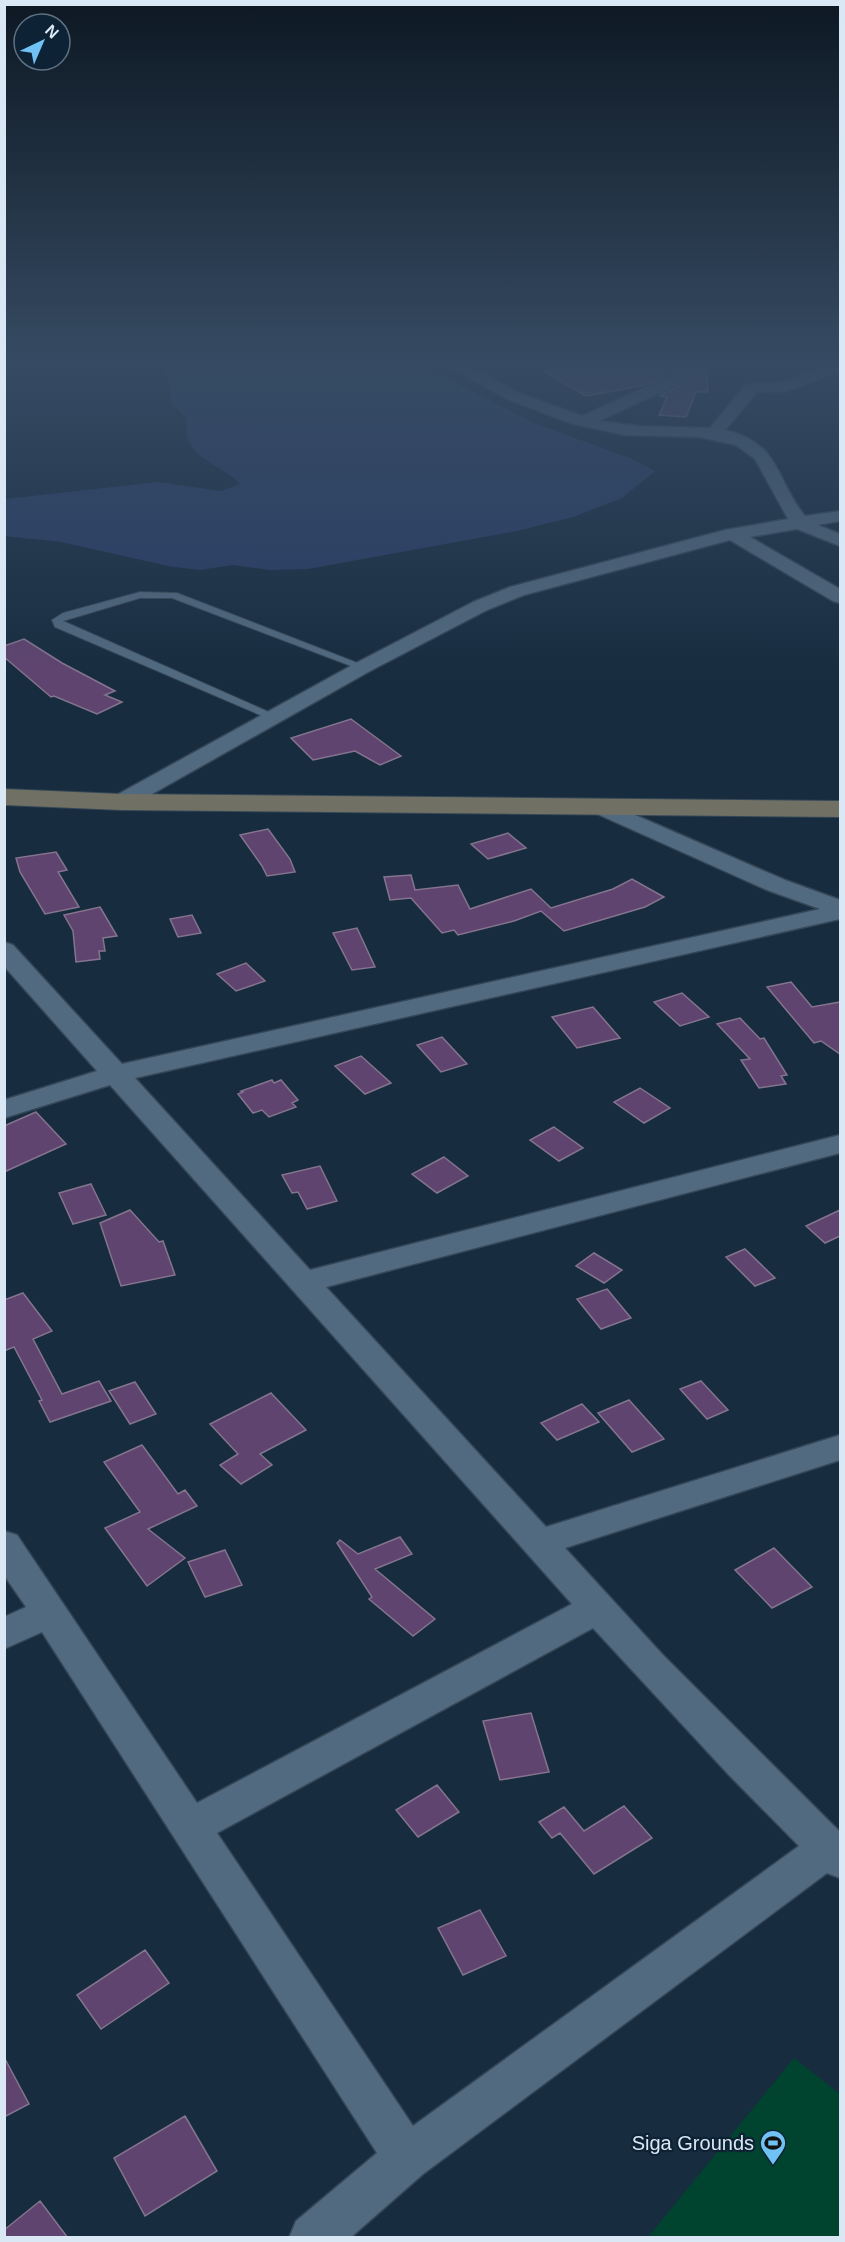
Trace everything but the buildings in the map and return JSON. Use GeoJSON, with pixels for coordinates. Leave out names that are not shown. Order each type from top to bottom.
{"type":"FeatureCollection","features":[{"type":"Feature","properties":{"kind":"street"},"geometry":{"type":"LineString","coordinates":[[769,468],[800,521],[840,541]]}},
{"type":"Feature","properties":{"kind":"street"},"geometry":{"type":"LineString","coordinates":[[121,802],[363,667],[503,596],[732,534],[840,516]]}},
{"type":"Feature","properties":{"kind":"street"},"geometry":{"type":"LineString","coordinates":[[732,534],[840,597]]}},
{"type":"Feature","properties":{"kind":"street"},"geometry":{"type":"LineString","coordinates":[[4,797],[121,802],[603,808],[840,808]]}},
{"type":"Feature","properties":{"kind":"street"},"geometry":{"type":"LineString","coordinates":[[603,808],[776,885],[840,910]]}},
{"type":"Feature","properties":{"kind":"street"},"geometry":{"type":"LineString","coordinates":[[4,1109],[115,1074],[840,910]]}},
{"type":"Feature","properties":{"kind":"street"},"geometry":{"type":"LineString","coordinates":[[4,950],[598,1608],[742,1762],[836,1853],[407,2158],[313,2238]]}},
{"type":"Feature","properties":{"kind":"street"},"geometry":{"type":"LineString","coordinates":[[303,1282],[840,1144]]}},
{"type":"Feature","properties":{"kind":"street"},"geometry":{"type":"LineString","coordinates":[[539,1543],[840,1447]]}},
{"type":"Feature","properties":{"kind":"street"},"geometry":{"type":"LineString","coordinates":[[4,1545],[407,2158]]}},
{"type":"Feature","properties":{"kind":"street"},"geometry":{"type":"LineString","coordinates":[[190,1827],[598,1608]]}},
{"type":"Feature","properties":{"kind":"street"},"geometry":{"type":"LineString","coordinates":[[4,1634],[49,1612]]}},
{"type":"Feature","properties":{"kind":"lane"},"geometry":{"type":"LineString","coordinates":[[274,718],[59,625],[57,620],[66,615],[140,595],[173,595],[363,667]]}},
{"type":"Feature","properties":{"kind":"green space","name":"Siga Grounds"},"geometry":{"type":"Polygon","coordinates":[[[794,2058],[840,2094],[840,2237],[648,2237],[794,2058]]]}},
{"type":"Feature","properties":{"kind":"water"},"geometry":{"type":"Polygon","coordinates":[[[219,468],[649,468],[655,471],[622,498],[573,517],[517,531],[308,569],[269,570],[234,565],[199,570],[168,566],[61,542],[5,536],[5,499],[158,482],[221,491],[240,484],[219,468]]]}},
{"type":"Feature","properties":{"kind":"place","name":"Siga Grounds"},"geometry":{"type":"Point","coordinates":[773,2166]}}]}
